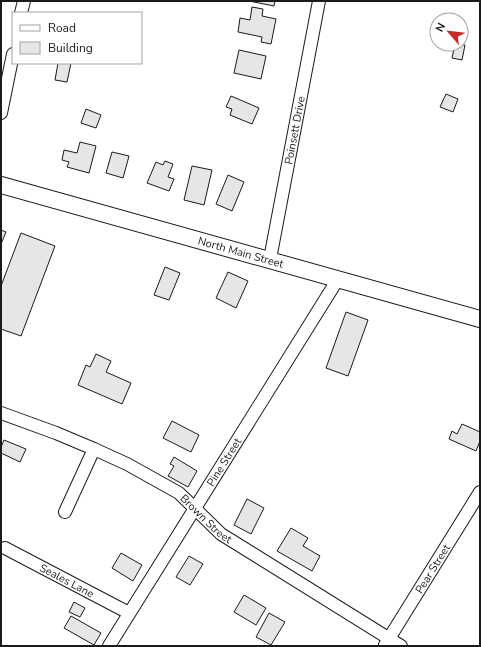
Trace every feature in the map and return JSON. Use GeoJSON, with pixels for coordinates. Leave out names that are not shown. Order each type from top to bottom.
{"type":"FeatureCollection","features":[{"type":"Feature","properties":{"kind":"main road","name":"North Main Street"},"geometry":{"type":"LineString","coordinates":[[1,185],[338,278],[480,319]]}},
{"type":"Feature","properties":{"kind":"street"},"geometry":{"type":"LineString","coordinates":[[21,12],[24,1]]}},
{"type":"Feature","properties":{"kind":"street","name":"Poinsett Drive"},"geometry":{"type":"LineString","coordinates":[[270,259],[319,1]]}},
{"type":"Feature","properties":{"kind":"street"},"geometry":{"type":"LineString","coordinates":[[1,113],[4,85],[12,57]]}},
{"type":"Feature","properties":{"kind":"street","name":"Pine Street"},"geometry":{"type":"LineString","coordinates":[[109,646],[338,278]]}},
{"type":"Feature","properties":{"kind":"street","name":"Brown Street"},"geometry":{"type":"LineString","coordinates":[[1,413],[56,433],[94,449],[127,464],[179,493],[221,534],[387,642],[401,646]]}},
{"type":"Feature","properties":{"kind":"street"},"geometry":{"type":"LineString","coordinates":[[65,512],[94,449]]}},
{"type":"Feature","properties":{"kind":"street","name":"Pear Street"},"geometry":{"type":"LineString","coordinates":[[387,642],[480,492]]}},
{"type":"Feature","properties":{"kind":"street","name":"Seales Lane"},"geometry":{"type":"LineString","coordinates":[[6,548],[129,614]]}},
{"type":"Feature","properties":{"kind":"building"},"geometry":{"type":"Polygon","coordinates":[[[249,1],[275,1],[274,6],[249,1]]]}},
{"type":"Feature","properties":{"kind":"building"},"geometry":{"type":"Polygon","coordinates":[[[252,7],[263,9],[262,16],[276,19],[271,44],[261,42],[262,37],[238,32],[240,18],[250,20],[252,7]]]}},
{"type":"Feature","properties":{"kind":"building"},"geometry":{"type":"Polygon","coordinates":[[[239,50],[266,56],[261,79],[234,73],[239,50]]]}},
{"type":"Feature","properties":{"kind":"building"},"geometry":{"type":"Polygon","coordinates":[[[453,52],[464,52],[462,60],[452,58],[453,52]]]}},
{"type":"Feature","properties":{"kind":"building"},"geometry":{"type":"Polygon","coordinates":[[[58,64],[71,64],[67,82],[55,80],[58,64]]]}},
{"type":"Feature","properties":{"kind":"building"},"geometry":{"type":"Polygon","coordinates":[[[446,94],[458,99],[453,112],[440,107],[446,94]]]}},
{"type":"Feature","properties":{"kind":"building"},"geometry":{"type":"Polygon","coordinates":[[[231,96],[259,108],[252,124],[230,115],[232,109],[226,107],[231,96]]]}},
{"type":"Feature","properties":{"kind":"building"},"geometry":{"type":"Polygon","coordinates":[[[86,109],[101,115],[96,128],[81,123],[86,109]]]}},
{"type":"Feature","properties":{"kind":"building"},"geometry":{"type":"Polygon","coordinates":[[[80,142],[96,146],[89,173],[67,167],[69,162],[62,160],[64,150],[77,153],[80,142]]]}},
{"type":"Feature","properties":{"kind":"building"},"geometry":{"type":"Polygon","coordinates":[[[112,152],[129,156],[123,178],[106,173],[112,152]]]}},
{"type":"Feature","properties":{"kind":"building"},"geometry":{"type":"Polygon","coordinates":[[[165,161],[173,164],[168,177],[174,179],[169,191],[147,183],[156,162],[163,165],[165,161]]]}},
{"type":"Feature","properties":{"kind":"building"},"geometry":{"type":"Polygon","coordinates":[[[192,166],[212,170],[204,205],[184,200],[192,166]]]}},
{"type":"Feature","properties":{"kind":"building"},"geometry":{"type":"Polygon","coordinates":[[[228,175],[244,182],[232,211],[216,204],[228,175]]]}},
{"type":"Feature","properties":{"kind":"building"},"geometry":{"type":"Polygon","coordinates":[[[1,230],[6,232],[1,244],[1,230]]]}},
{"type":"Feature","properties":{"kind":"building"},"geometry":{"type":"Polygon","coordinates":[[[21,233],[55,246],[21,336],[1,329],[1,286],[21,233]]]}},
{"type":"Feature","properties":{"kind":"building"},"geometry":{"type":"Polygon","coordinates":[[[165,267],[180,273],[169,300],[154,295],[165,267]]]}},
{"type":"Feature","properties":{"kind":"building"},"geometry":{"type":"Polygon","coordinates":[[[228,272],[248,281],[236,308],[216,298],[228,272]]]}},
{"type":"Feature","properties":{"kind":"building"},"geometry":{"type":"Polygon","coordinates":[[[346,312],[368,320],[348,376],[326,368],[346,312]]]}},
{"type":"Feature","properties":{"kind":"building"},"geometry":{"type":"Polygon","coordinates":[[[96,354],[111,361],[106,372],[131,383],[122,404],[78,385],[86,365],[90,367],[96,354]]]}},
{"type":"Feature","properties":{"kind":"building"},"geometry":{"type":"Polygon","coordinates":[[[172,421],[199,435],[191,452],[163,438],[172,421]]]}},
{"type":"Feature","properties":{"kind":"building"},"geometry":{"type":"Polygon","coordinates":[[[462,424],[480,432],[480,441],[476,451],[449,439],[452,431],[457,434],[462,424]]]}},
{"type":"Feature","properties":{"kind":"building"},"geometry":{"type":"Polygon","coordinates":[[[4,440],[26,449],[20,462],[1,453],[1,447],[4,440]]]}},
{"type":"Feature","properties":{"kind":"building"},"geometry":{"type":"Polygon","coordinates":[[[174,457],[197,471],[188,487],[168,476],[174,466],[170,464],[174,457]]]}},
{"type":"Feature","properties":{"kind":"building"},"geometry":{"type":"Polygon","coordinates":[[[247,499],[264,508],[251,534],[234,525],[247,499]]]}},
{"type":"Feature","properties":{"kind":"building"},"geometry":{"type":"Polygon","coordinates":[[[291,528],[308,538],[303,546],[320,556],[312,571],[277,551],[291,528]]]}},
{"type":"Feature","properties":{"kind":"building"},"geometry":{"type":"Polygon","coordinates":[[[121,553],[142,565],[133,581],[112,568],[121,553]]]}},
{"type":"Feature","properties":{"kind":"building"},"geometry":{"type":"Polygon","coordinates":[[[189,556],[203,564],[190,585],[176,577],[189,556]]]}},
{"type":"Feature","properties":{"kind":"building"},"geometry":{"type":"Polygon","coordinates":[[[244,595],[266,608],[256,625],[234,612],[244,595]]]}},
{"type":"Feature","properties":{"kind":"building"},"geometry":{"type":"Polygon","coordinates":[[[74,602],[85,608],[80,617],[69,612],[74,602]]]}},
{"type":"Feature","properties":{"kind":"building"},"geometry":{"type":"Polygon","coordinates":[[[269,613],[285,622],[271,645],[256,637],[269,613]]]}},
{"type":"Feature","properties":{"kind":"building"},"geometry":{"type":"Polygon","coordinates":[[[71,616],[101,633],[94,645],[64,628],[71,616]]]}}]}
